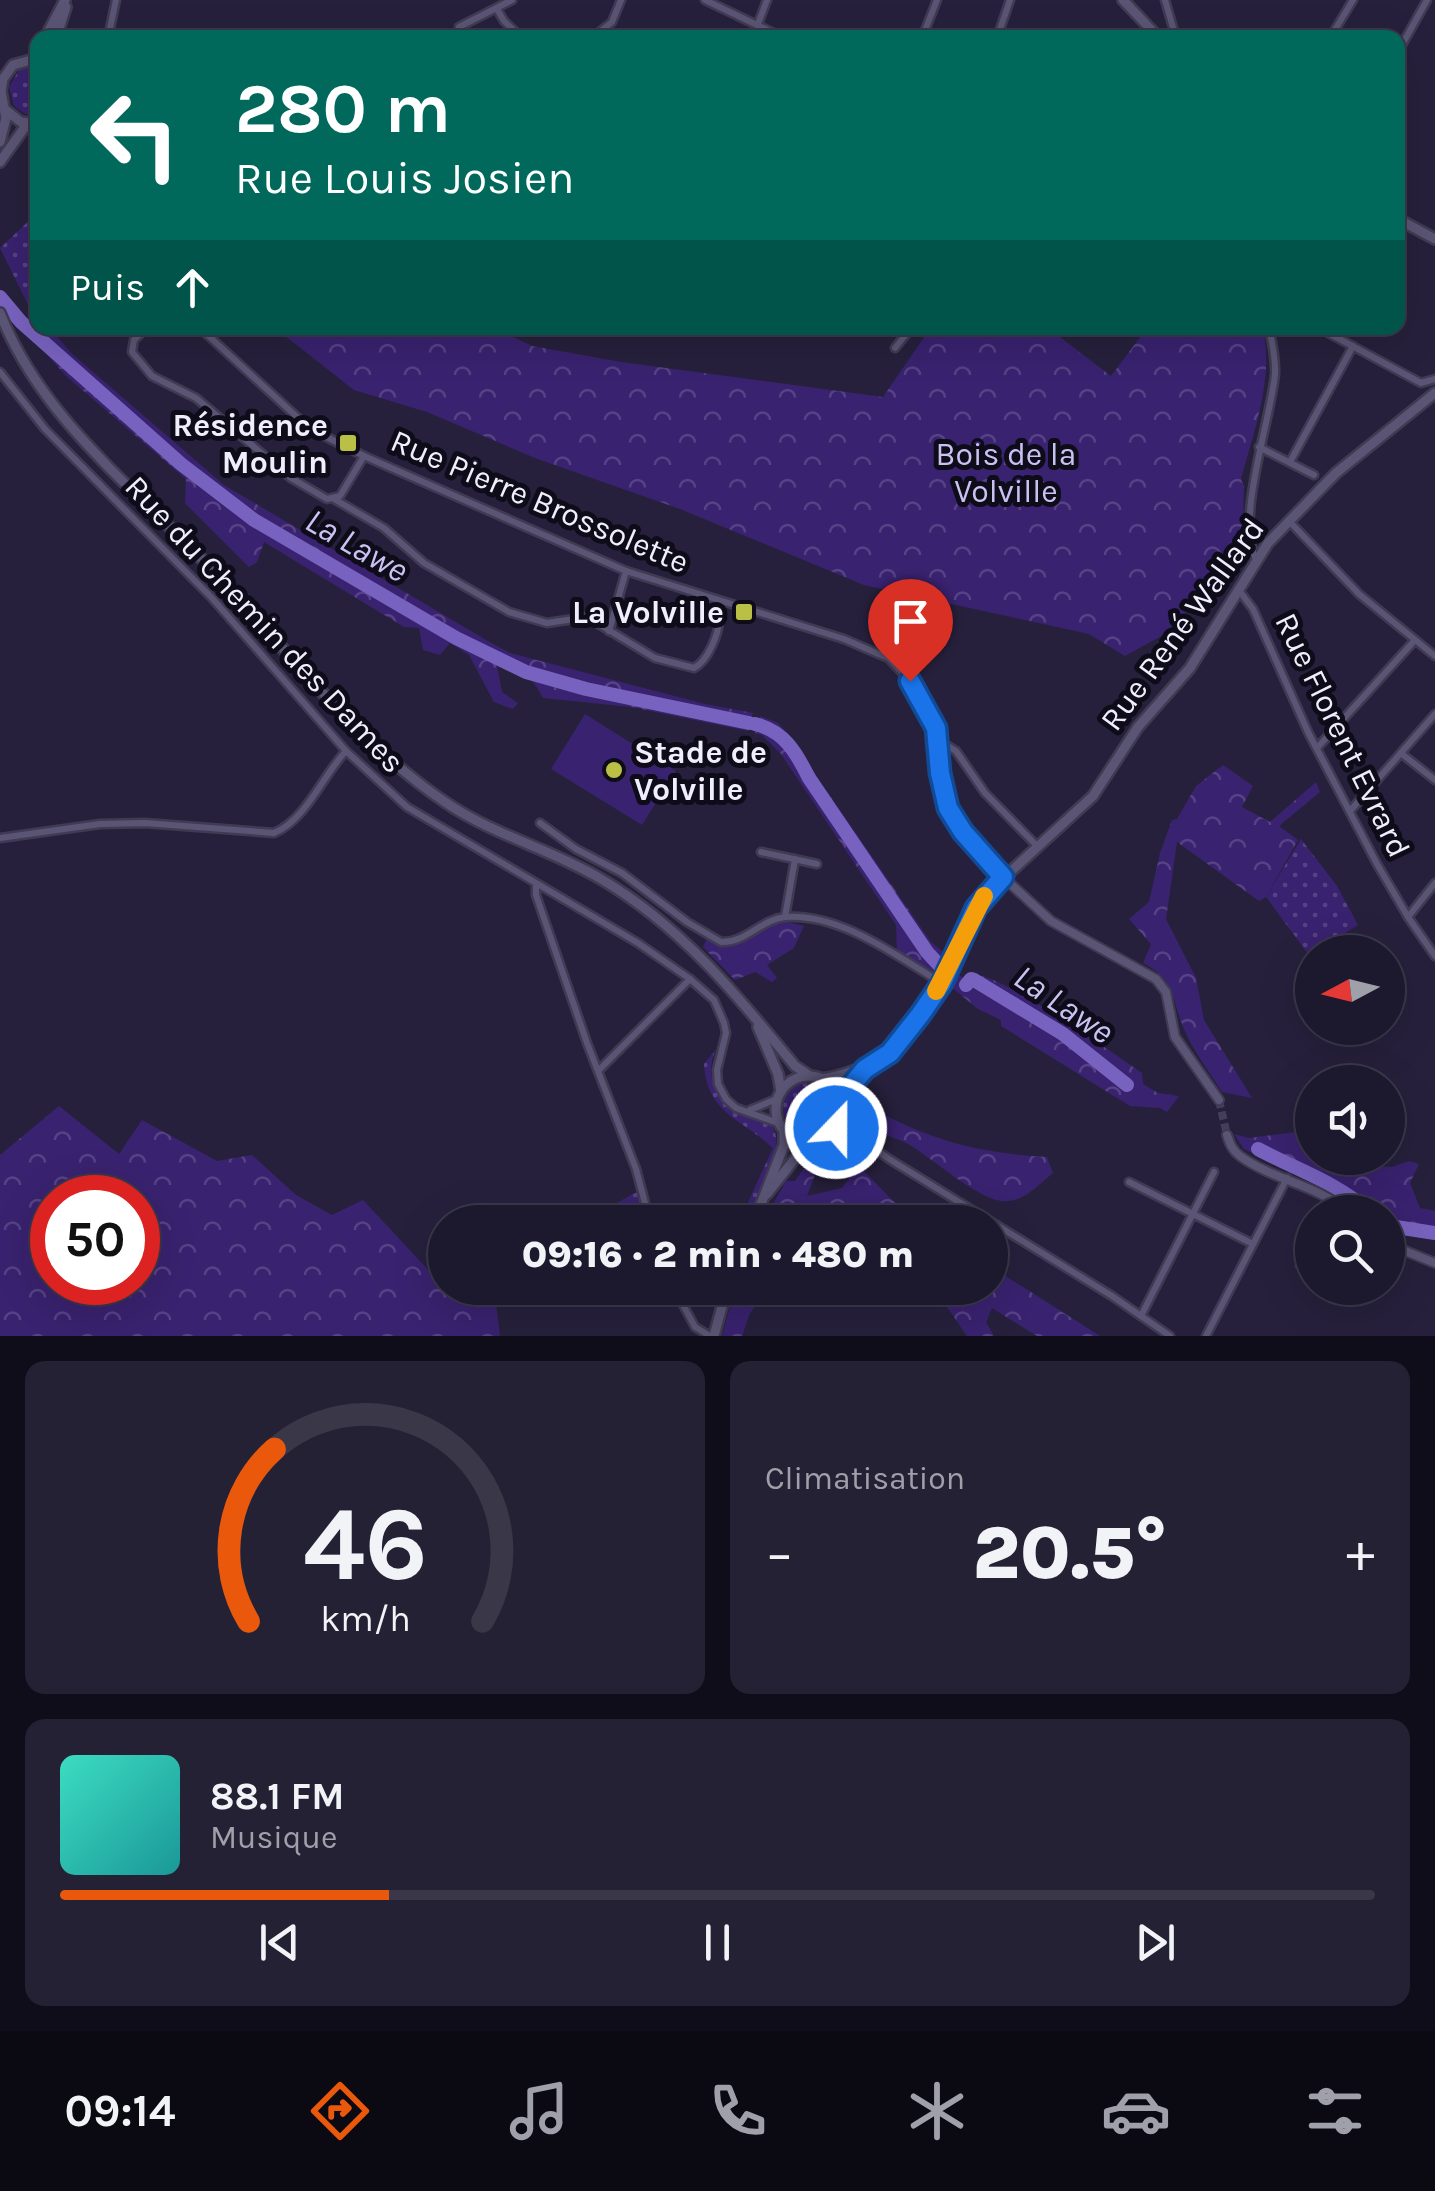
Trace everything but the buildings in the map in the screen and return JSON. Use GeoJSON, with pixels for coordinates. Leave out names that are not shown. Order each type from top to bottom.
{"type":"FeatureCollection","features":[{"type":"Feature","properties":{"kind":"main road"},"geometry":{"type":"LineString","coordinates":[[49,30],[66,0]]}},
{"type":"Feature","properties":{"kind":"main road"},"geometry":{"type":"LineString","coordinates":[[58,30],[66,0]]}},
{"type":"Feature","properties":{"kind":"main road"},"geometry":{"type":"LineString","coordinates":[[1124,0],[1152,30]]}},
{"type":"Feature","properties":{"kind":"main road"},"geometry":{"type":"LineString","coordinates":[[0,142],[6,126],[0,90],[3,79],[13,65],[30,59]]}},
{"type":"Feature","properties":{"kind":"main road"},"geometry":{"type":"LineString","coordinates":[[6,108],[15,118],[30,123]]}},
{"type":"Feature","properties":{"kind":"main road"},"geometry":{"type":"LineString","coordinates":[[0,162],[30,126]]}},
{"type":"Feature","properties":{"kind":"main road"},"geometry":{"type":"LineString","coordinates":[[1405,222],[1435,239]]}},
{"type":"Feature","properties":{"kind":"main road"},"geometry":{"type":"LineString","coordinates":[[0,314],[37,386],[61,417],[213,570],[385,756],[446,804],[578,866],[670,927],[708,963],[796,1066],[810,1076],[824,1079],[865,1069]]}},
{"type":"Feature","properties":{"kind":"main road","name":"Rue René Wallard"},"geometry":{"type":"LineString","coordinates":[[865,1069],[890,1053],[942,983],[970,917],[983,897],[1092,796],[1138,727],[1190,668],[1256,560],[1353,458],[1435,393]]}},
{"type":"Feature","properties":{"kind":"main road"},"geometry":{"type":"LineString","coordinates":[[753,1015],[770,1052],[780,1095],[778,1116],[784,1145],[761,1205]]}},
{"type":"Feature","properties":{"kind":"main road"},"geometry":{"type":"LineString","coordinates":[[782,1126],[794,1138],[808,1142],[832,1133],[849,1088],[865,1069]]}},
{"type":"Feature","properties":{"kind":"main road"},"geometry":{"type":"LineString","coordinates":[[780,1095],[790,1082],[810,1076]]}},
{"type":"Feature","properties":{"kind":"main road"},"geometry":{"type":"LineString","coordinates":[[824,1079],[836,1090],[842,1104]]}},
{"type":"Feature","properties":{"kind":"main road"},"geometry":{"type":"LineString","coordinates":[[765,1196],[808,1142]]}},
{"type":"Feature","properties":{"kind":"main road"},"geometry":{"type":"LineString","coordinates":[[712,1336],[722,1305]]}},
{"type":"Feature","properties":{"kind":"street"},"geometry":{"type":"LineString","coordinates":[[110,30],[116,0]]}},
{"type":"Feature","properties":{"kind":"street"},"geometry":{"type":"LineString","coordinates":[[460,28],[512,0]]}},
{"type":"Feature","properties":{"kind":"street"},"geometry":{"type":"LineString","coordinates":[[607,30],[622,0]]}},
{"type":"Feature","properties":{"kind":"street"},"geometry":{"type":"LineString","coordinates":[[706,0],[763,30]]}},
{"type":"Feature","properties":{"kind":"street"},"geometry":{"type":"LineString","coordinates":[[758,24],[767,0]]}},
{"type":"Feature","properties":{"kind":"street"},"geometry":{"type":"LineString","coordinates":[[925,30],[936,0]]}},
{"type":"Feature","properties":{"kind":"street"},"geometry":{"type":"LineString","coordinates":[[1000,30],[1010,0]]}},
{"type":"Feature","properties":{"kind":"street"},"geometry":{"type":"LineString","coordinates":[[1165,0],[1174,30]]}},
{"type":"Feature","properties":{"kind":"street"},"geometry":{"type":"LineString","coordinates":[[1335,30],[1353,0]]}},
{"type":"Feature","properties":{"kind":"street"},"geometry":{"type":"LineString","coordinates":[[1405,39],[1426,0]]}},
{"type":"Feature","properties":{"kind":"street"},"geometry":{"type":"LineString","coordinates":[[497,8],[513,30]]}},
{"type":"Feature","properties":{"kind":"street"},"geometry":{"type":"LineString","coordinates":[[0,66],[13,65]]}},
{"type":"Feature","properties":{"kind":"street"},"geometry":{"type":"LineString","coordinates":[[139,335],[132,352],[152,376],[196,398],[291,478],[384,528],[424,563],[509,612],[547,623],[581,617],[655,658],[694,668],[702,664],[720,626],[719,617]]}},
{"type":"Feature","properties":{"kind":"street","name":"Rue Pierre Brossolette"},"geometry":{"type":"LineString","coordinates":[[208,335],[309,428],[364,456],[626,570],[844,639],[888,658],[910,681],[930,713],[938,740],[956,751],[985,793],[1039,848]]}},
{"type":"Feature","properties":{"kind":"street"},"geometry":{"type":"LineString","coordinates":[[896,348],[905,335]]}},
{"type":"Feature","properties":{"kind":"street"},"geometry":{"type":"LineString","coordinates":[[1256,560],[1250,539],[1259,446],[1275,372],[1270,335]]}},
{"type":"Feature","properties":{"kind":"street"},"geometry":{"type":"LineString","coordinates":[[1332,335],[1421,383],[1435,379]]}},
{"type":"Feature","properties":{"kind":"street"},"geometry":{"type":"LineString","coordinates":[[1290,462],[1353,346]]}},
{"type":"Feature","properties":{"kind":"street","name":"Rue du Chemin des Dames"},"geometry":{"type":"LineString","coordinates":[[0,372],[45,430],[212,598],[346,751],[407,807],[638,943],[690,978],[714,1000],[726,1033],[718,1057],[718,1084],[726,1100],[736,1108],[782,1126]]}},
{"type":"Feature","properties":{"kind":"street"},"geometry":{"type":"LineString","coordinates":[[1259,446],[1314,476]]}},
{"type":"Feature","properties":{"kind":"street"},"geometry":{"type":"LineString","coordinates":[[334,500],[364,456]]}},
{"type":"Feature","properties":{"kind":"street"},"geometry":{"type":"LineString","coordinates":[[1289,521],[1359,594],[1435,656]]}},
{"type":"Feature","properties":{"kind":"street"},"geometry":{"type":"LineString","coordinates":[[609,631],[626,570]]}},
{"type":"Feature","properties":{"kind":"street","name":"Rue Florent Evrard"},"geometry":{"type":"LineString","coordinates":[[1238,588],[1253,609],[1350,811],[1408,918],[1435,956]]}},
{"type":"Feature","properties":{"kind":"street"},"geometry":{"type":"LineString","coordinates":[[1317,748],[1415,640]]}},
{"type":"Feature","properties":{"kind":"street"},"geometry":{"type":"LineString","coordinates":[[1350,811],[1435,714]]}},
{"type":"Feature","properties":{"kind":"street"},"geometry":{"type":"LineString","coordinates":[[938,740],[948,808],[963,832],[1050,921],[1156,979],[1166,992],[1175,1037],[1219,1100]]}},
{"type":"Feature","properties":{"kind":"street"},"geometry":{"type":"LineString","coordinates":[[0,838],[100,824],[145,823],[274,833],[304,808],[346,751]]}},
{"type":"Feature","properties":{"kind":"street"},"geometry":{"type":"LineString","coordinates":[[1402,754],[1435,780]]}},
{"type":"Feature","properties":{"kind":"street"},"geometry":{"type":"LineString","coordinates":[[540,824],[622,873],[686,922],[721,942],[744,937],[763,923],[785,917],[827,924],[855,932],[942,983]]}},
{"type":"Feature","properties":{"kind":"street"},"geometry":{"type":"LineString","coordinates":[[762,852],[817,864]]}},
{"type":"Feature","properties":{"kind":"street"},"geometry":{"type":"LineString","coordinates":[[785,917],[795,859]]}},
{"type":"Feature","properties":{"kind":"street"},"geometry":{"type":"LineString","coordinates":[[1408,918],[1435,883]]}},
{"type":"Feature","properties":{"kind":"street"},"geometry":{"type":"LineString","coordinates":[[536,884],[536,895],[636,1169],[646,1205]]}},
{"type":"Feature","properties":{"kind":"street"},"geometry":{"type":"LineString","coordinates":[[599,1070],[690,978]]}},
{"type":"Feature","properties":{"kind":"street"},"geometry":{"type":"LineString","coordinates":[[749,1110],[758,1110],[780,1095]]}},
{"type":"Feature","properties":{"kind":"street"},"geometry":{"type":"LineString","coordinates":[[841,1116],[860,1138],[1170,1336]]}},
{"type":"Feature","properties":{"kind":"street"},"geometry":{"type":"LineString","coordinates":[[832,1133],[860,1138]]}},
{"type":"Feature","properties":{"kind":"street"},"geometry":{"type":"LineString","coordinates":[[1227,1135],[1237,1154],[1325,1195]]}},
{"type":"Feature","properties":{"kind":"street"},"geometry":{"type":"LineString","coordinates":[[1141,1316],[1214,1172]]}},
{"type":"Feature","properties":{"kind":"street"},"geometry":{"type":"LineString","coordinates":[[1206,1336],[1287,1178]]}},
{"type":"Feature","properties":{"kind":"street"},"geometry":{"type":"LineString","coordinates":[[1129,1182],[1254,1244]]}},
{"type":"Feature","properties":{"kind":"street"},"geometry":{"type":"LineString","coordinates":[[1405,1251],[1435,1263]]}},
{"type":"Feature","properties":{"kind":"street"},"geometry":{"type":"LineString","coordinates":[[683,1305],[695,1327],[712,1336]]}},
{"type":"Feature","properties":{"kind":"green space"},"geometry":{"type":"Polygon","coordinates":[[[30,68],[30,114],[14,106],[9,87],[19,70],[30,68]]]}},
{"type":"Feature","properties":{"kind":"green space"},"geometry":{"type":"Polygon","coordinates":[[[30,220],[30,309],[0,248],[30,220]]]}},
{"type":"Feature","properties":{"kind":"green space"},"geometry":{"type":"Polygon","coordinates":[[[30,327],[30,335],[56,335],[71,353],[224,485],[486,640],[510,653],[753,713],[748,731],[631,707],[543,698],[525,674],[497,666],[502,692],[518,703],[513,709],[494,702],[469,655],[450,643],[440,655],[423,650],[419,628],[404,627],[264,542],[257,562],[249,567],[185,503],[186,479],[66,376],[27,332],[30,327]]]}},
{"type":"Feature","properties":{"kind":"green space","name":"Bois de la Volville"},"geometry":{"type":"Polygon","coordinates":[[[284,335],[509,335],[532,346],[621,362],[883,397],[926,335],[1057,335],[1111,376],[1142,335],[1264,335],[1266,347],[1261,405],[1241,479],[1244,487],[1240,550],[1228,586],[1222,582],[1213,586],[1161,636],[1125,656],[1089,634],[864,585],[680,509],[535,458],[427,412],[354,390],[284,335]]]}},
{"type":"Feature","properties":{"kind":"green space","name":"Stade de Volville"},"geometry":{"type":"Polygon","coordinates":[[[585,714],[676,771],[642,825],[551,769],[585,714]]]}},
{"type":"Feature","properties":{"kind":"green space"},"geometry":{"type":"Polygon","coordinates":[[[760,716],[778,723],[786,732],[931,942],[947,955],[939,969],[932,972],[897,951],[896,925],[781,754],[755,733],[760,716]]]}},
{"type":"Feature","properties":{"kind":"green space"},"geometry":{"type":"Polygon","coordinates":[[[1223,765],[1253,786],[1242,807],[1270,822],[1316,782],[1320,792],[1279,826],[1298,840],[1266,897],[1259,901],[1177,842],[1166,919],[1196,978],[1204,1020],[1252,1098],[1222,1092],[1188,1037],[1167,983],[1143,963],[1151,944],[1129,919],[1149,902],[1172,820],[1177,819],[1196,786],[1223,765]]]}},
{"type":"Feature","properties":{"kind":"green space"},"geometry":{"type":"Polygon","coordinates":[[[1301,839],[1337,886],[1358,925],[1342,935],[1295,936],[1266,897],[1301,839]]]}},
{"type":"Feature","properties":{"kind":"green space"},"geometry":{"type":"Polygon","coordinates":[[[784,921],[804,926],[794,948],[767,965],[777,978],[772,982],[755,972],[735,980],[703,947],[707,938],[732,945],[741,943],[761,929],[784,921]]]}},
{"type":"Feature","properties":{"kind":"green space"},"geometry":{"type":"Polygon","coordinates":[[[958,974],[969,982],[975,975],[1009,988],[1142,1073],[1143,1084],[1158,1093],[1179,1096],[1167,1112],[1130,1106],[1001,1026],[1001,1020],[978,1009],[950,986],[958,974]]]}},
{"type":"Feature","properties":{"kind":"green space"},"geometry":{"type":"Polygon","coordinates":[[[716,1049],[711,1068],[718,1095],[740,1114],[772,1125],[776,1136],[774,1161],[754,1205],[747,1205],[773,1148],[719,1105],[707,1081],[704,1064],[716,1049]]]}},
{"type":"Feature","properties":{"kind":"green space"},"geometry":{"type":"Polygon","coordinates":[[[808,1083],[826,1090],[833,1108],[826,1126],[808,1133],[790,1126],[783,1108],[790,1090],[808,1083]]]}},
{"type":"Feature","properties":{"kind":"green space"},"geometry":{"type":"Polygon","coordinates":[[[857,1103],[952,1142],[1047,1157],[1053,1173],[1016,1200],[990,1198],[908,1144],[861,1123],[852,1109],[857,1103]]]}},
{"type":"Feature","properties":{"kind":"green space"},"geometry":{"type":"Polygon","coordinates":[[[59,1106],[119,1154],[142,1120],[217,1161],[252,1155],[296,1195],[332,1215],[363,1200],[428,1270],[428,1305],[496,1305],[500,1336],[0,1336],[0,1155],[59,1106]]]}},
{"type":"Feature","properties":{"kind":"green space"},"geometry":{"type":"Polygon","coordinates":[[[1295,1132],[1295,1174],[1244,1149],[1234,1134],[1249,1138],[1295,1132]]]}},
{"type":"Feature","properties":{"kind":"green space"},"geometry":{"type":"Polygon","coordinates":[[[849,1141],[869,1151],[862,1169],[899,1205],[773,1205],[786,1181],[795,1181],[804,1168],[815,1175],[807,1196],[842,1188],[851,1176],[842,1164],[851,1153],[849,1141]]]}},
{"type":"Feature","properties":{"kind":"green space"},"geometry":{"type":"Polygon","coordinates":[[[1405,1162],[1419,1164],[1410,1183],[1420,1208],[1435,1211],[1435,1229],[1428,1226],[1405,1231],[1405,1195],[1337,1194],[1298,1175],[1405,1175],[1405,1162]]]}},
{"type":"Feature","properties":{"kind":"green space"},"geometry":{"type":"Polygon","coordinates":[[[637,1192],[642,1205],[613,1205],[637,1192]]]}},
{"type":"Feature","properties":{"kind":"green space"},"geometry":{"type":"Polygon","coordinates":[[[1008,1278],[1100,1336],[1037,1336],[992,1308],[986,1322],[994,1336],[967,1336],[946,1305],[1008,1305],[1008,1278]]]}},
{"type":"Feature","properties":{"kind":"green space"},"geometry":{"type":"Polygon","coordinates":[[[730,1305],[756,1305],[742,1336],[722,1336],[730,1305]]]}},
{"type":"Feature","properties":{"kind":"waterway","name":"La Lawe"},"geometry":{"type":"LineString","coordinates":[[0,297],[30,330]]}},
{"type":"Feature","properties":{"kind":"waterway","name":"La Lawe"},"geometry":{"type":"LineString","coordinates":[[36,335],[181,464],[254,520],[456,638],[526,672],[586,689],[749,723]]}},
{"type":"Feature","properties":{"kind":"waterway","name":"La Lawe"},"geometry":{"type":"LineString","coordinates":[[755,724],[774,732],[794,751],[939,965]]}},
{"type":"Feature","properties":{"kind":"waterway","name":"La Lawe"},"geometry":{"type":"LineString","coordinates":[[966,985],[974,980],[1063,1034],[1127,1085]]}},
{"type":"Feature","properties":{"kind":"waterway","name":"La Lawe"},"geometry":{"type":"LineString","coordinates":[[1258,1149],[1347,1195]]}},
{"type":"Feature","properties":{"kind":"waterway","name":"La Lawe"},"geometry":{"type":"LineString","coordinates":[[1405,1228],[1435,1233]]}},
{"type":"Feature","properties":{"kind":"tunnel"},"geometry":{"type":"LineString","coordinates":[[1219,1100],[1227,1135]]}},
{"type":"Feature","properties":{"kind":"slow traffic"},"geometry":{"type":"LineString","coordinates":[[936,991],[970,917],[984,896]]}},
{"type":"Feature","properties":{"kind":"place","name":"Résidence Moulin"},"geometry":{"type":"Point","coordinates":[348,443]}},
{"type":"Feature","properties":{"kind":"place","name":"La Volville"},"geometry":{"type":"Point","coordinates":[744,612]}},
{"type":"Feature","properties":{"kind":"place","name":"Stade de Volville"},"geometry":{"type":"Point","coordinates":[614,770]}},
{"type":"Feature","properties":{"kind":"route"},"geometry":{"type":"LineString","coordinates":[[836,1128],[849,1088],[865,1069],[890,1053],[920,1015],[942,983],[970,917],[1003,877],[963,832],[948,808],[936,728],[910,681]]}}]}
